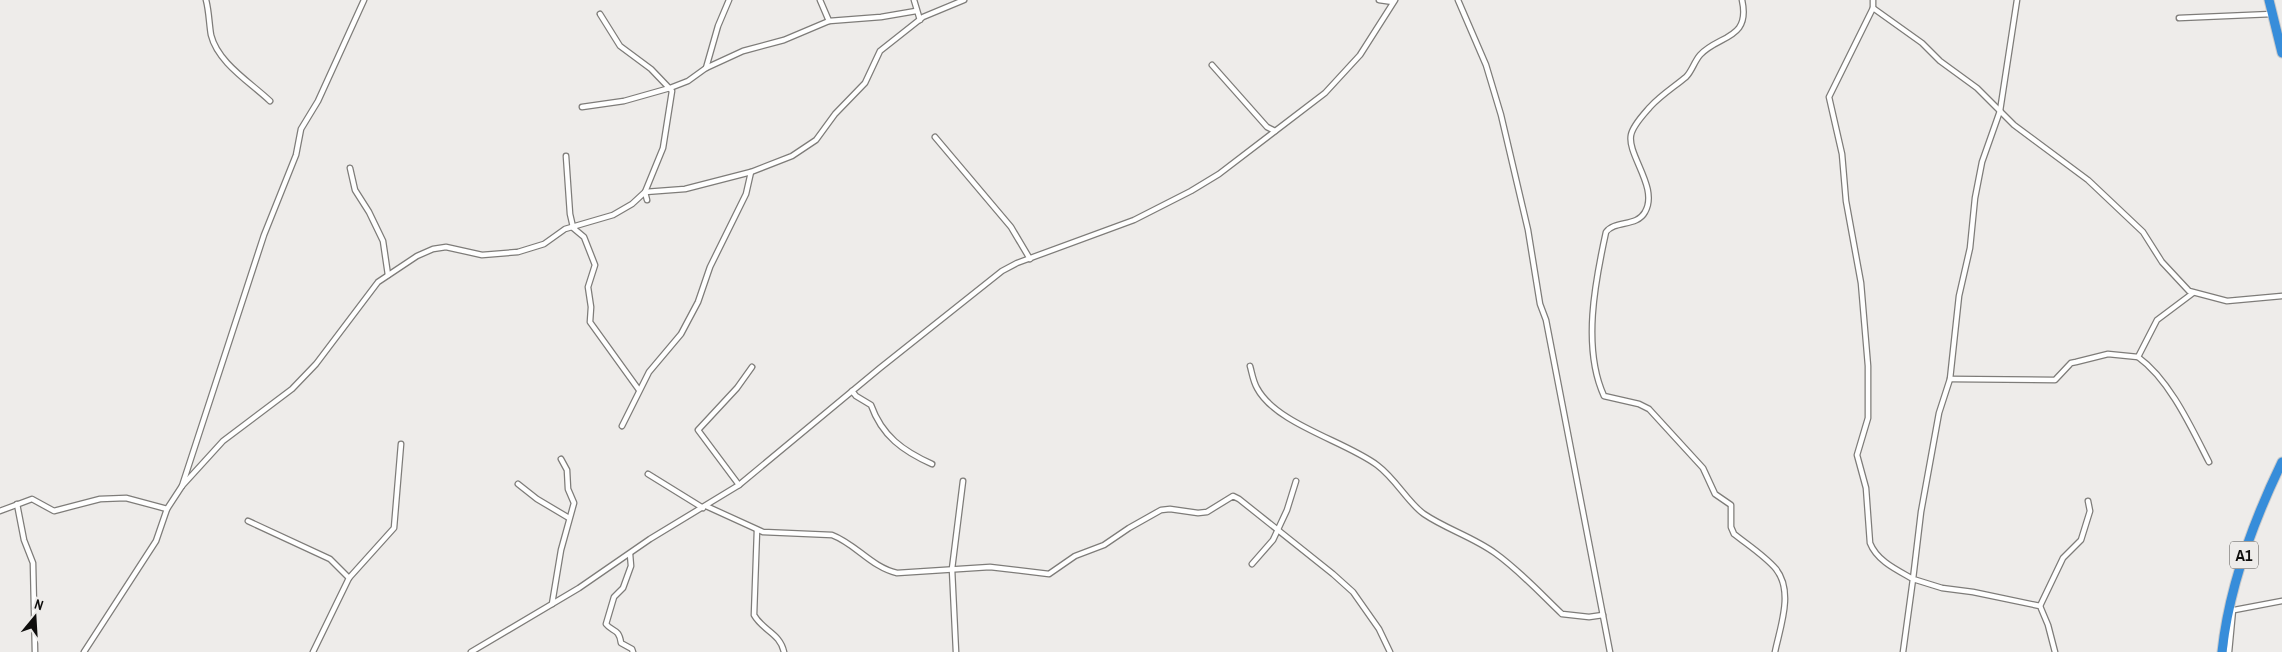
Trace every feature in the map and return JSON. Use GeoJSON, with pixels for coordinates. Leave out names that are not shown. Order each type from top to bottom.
{"type":"FeatureCollection","features":[{"type":"Feature","properties":{"kind":"highway"},"geometry":{"type":"LineString","coordinates":[[2269,0],[2282,53]]}},
{"type":"Feature","properties":{"kind":"highway","name":"A1"},"geometry":{"type":"LineString","coordinates":[[2222,652],[2236,583],[2250,537],[2278,479],[2282,462]]}},
{"type":"Feature","properties":{"kind":"street"},"geometry":{"type":"LineString","coordinates":[[206,0],[211,35],[220,54],[270,101]]}},
{"type":"Feature","properties":{"kind":"street"},"geometry":{"type":"LineString","coordinates":[[182,486],[264,235],[296,155],[301,129],[318,101],[364,0]]}},
{"type":"Feature","properties":{"kind":"street"},"geometry":{"type":"LineString","coordinates":[[706,68],[718,26],[729,0]]}},
{"type":"Feature","properties":{"kind":"street"},"geometry":{"type":"LineString","coordinates":[[820,0],[829,21]]}},
{"type":"Feature","properties":{"kind":"street"},"geometry":{"type":"LineString","coordinates":[[914,0],[920,20]]}},
{"type":"Feature","properties":{"kind":"street"},"geometry":{"type":"LineString","coordinates":[[645,192],[685,189],[751,172],[792,156],[816,140],[835,114],[865,83],[880,51],[920,20],[964,0]]}},
{"type":"Feature","properties":{"kind":"street"},"geometry":{"type":"LineString","coordinates":[[471,652],[552,604],[650,539],[739,485],[982,285],[1002,271],[1112,229],[1191,191],[1240,159],[1325,93],[1349,68],[1385,18],[1394,1],[1379,0]]}},
{"type":"Feature","properties":{"kind":"street"},"geometry":{"type":"LineString","coordinates":[[1458,0],[1486,65],[1503,123],[1528,230],[1540,304],[1546,320],[1610,652]]}},
{"type":"Feature","properties":{"kind":"street"},"geometry":{"type":"LineString","coordinates":[[1742,0],[1744,16],[1738,29],[1722,42],[1701,54],[1685,78],[1652,105],[1631,132],[1632,144],[1648,195],[1648,206],[1637,220],[1612,227],[1606,232],[1597,280],[1592,337],[1593,353],[1604,396],[1639,404],[1649,409],[1703,468],[1715,494],[1731,505],[1731,527],[1734,534],[1777,571],[1782,583],[1784,601],[1775,652]]}},
{"type":"Feature","properties":{"kind":"street"},"geometry":{"type":"LineString","coordinates":[[1873,0],[1873,8],[1830,97],[1842,154],[1846,201],[1861,284],[1868,366],[1868,418],[1857,455],[1866,488],[1870,543],[1878,557],[1913,579],[1942,588],[1973,592],[2040,606]]}},
{"type":"Feature","properties":{"kind":"street"},"geometry":{"type":"LineString","coordinates":[[1903,652],[1922,512],[1939,413],[1950,379],[1959,296],[1970,248],[1976,189],[1982,162],[2000,111],[2017,0]]}},
{"type":"Feature","properties":{"kind":"street"},"geometry":{"type":"LineString","coordinates":[[1873,8],[1922,43],[1940,61],[1977,88],[2014,125],[2088,180],[2136,224],[2171,273],[2193,293],[2227,301],[2282,296]]}},
{"type":"Feature","properties":{"kind":"street"},"geometry":{"type":"LineString","coordinates":[[582,107],[624,100],[670,88],[688,81],[706,68],[743,51],[784,40],[829,21],[881,17],[916,11]]}},
{"type":"Feature","properties":{"kind":"street"},"geometry":{"type":"LineString","coordinates":[[84,652],[156,541],[168,509],[182,486],[223,441],[298,383],[316,364],[378,282],[418,256],[433,249],[446,247],[482,255],[518,252],[544,244],[565,229],[613,215],[632,204],[645,192],[663,148],[672,92],[650,69],[620,46],[600,14]]}},
{"type":"Feature","properties":{"kind":"street"},"geometry":{"type":"LineString","coordinates":[[2179,18],[2272,14]]}},
{"type":"Feature","properties":{"kind":"street"},"geometry":{"type":"LineString","coordinates":[[1212,65],[1267,128],[1275,131]]}},
{"type":"Feature","properties":{"kind":"street"},"geometry":{"type":"LineString","coordinates":[[935,137],[1011,227],[1030,259]]}},
{"type":"Feature","properties":{"kind":"street"},"geometry":{"type":"LineString","coordinates":[[566,156],[570,214],[573,227],[584,237],[595,265],[588,287],[591,307],[590,322],[638,390]]}},
{"type":"Feature","properties":{"kind":"street"},"geometry":{"type":"LineString","coordinates":[[350,168],[355,190],[369,212],[383,241],[388,275]]}},
{"type":"Feature","properties":{"kind":"street"},"geometry":{"type":"LineString","coordinates":[[622,426],[638,396],[638,390],[649,372],[681,334],[698,302],[710,267],[746,194],[751,172]]}},
{"type":"Feature","properties":{"kind":"street"},"geometry":{"type":"LineString","coordinates":[[645,192],[647,200]]}},
{"type":"Feature","properties":{"kind":"street"},"geometry":{"type":"LineString","coordinates":[[2138,357],[2157,320],[2193,293]]}},
{"type":"Feature","properties":{"kind":"street"},"geometry":{"type":"LineString","coordinates":[[1950,379],[2055,380],[2071,363],[2108,354],[2138,357],[2160,380],[2175,400],[2210,462]]}},
{"type":"Feature","properties":{"kind":"street"},"geometry":{"type":"LineString","coordinates":[[1250,366],[1257,388],[1270,404],[1316,433],[1358,452],[1377,464],[1392,476],[1422,513],[1466,535],[1495,553],[1520,573],[1562,614],[1589,617],[1603,615]]}},
{"type":"Feature","properties":{"kind":"street"},"geometry":{"type":"LineString","coordinates":[[739,485],[698,430],[737,388],[752,367]]}},
{"type":"Feature","properties":{"kind":"street"},"geometry":{"type":"LineString","coordinates":[[852,392],[871,405],[875,418],[901,448],[932,464]]}},
{"type":"Feature","properties":{"kind":"street"},"geometry":{"type":"LineString","coordinates":[[313,652],[349,578],[394,528],[401,444]]}},
{"type":"Feature","properties":{"kind":"street"},"geometry":{"type":"LineString","coordinates":[[552,604],[561,550],[574,501],[568,489],[567,470],[562,460]]}},
{"type":"Feature","properties":{"kind":"street"},"geometry":{"type":"LineString","coordinates":[[648,474],[704,507],[757,530],[775,534],[832,535],[882,569],[897,573],[990,567],[1049,574],[1075,556],[1104,546],[1129,528],[1161,510],[1207,512],[1233,496],[1240,499],[1354,592],[1379,629],[1390,652]]}},
{"type":"Feature","properties":{"kind":"street"},"geometry":{"type":"LineString","coordinates":[[956,652],[952,569],[962,481]]}},
{"type":"Feature","properties":{"kind":"street"},"geometry":{"type":"LineString","coordinates":[[1252,564],[1273,540],[1287,510],[1296,481]]}},
{"type":"Feature","properties":{"kind":"street"},"geometry":{"type":"LineString","coordinates":[[518,484],[537,499],[570,518]]}},
{"type":"Feature","properties":{"kind":"street"},"geometry":{"type":"LineString","coordinates":[[0,511],[32,499],[54,511],[100,500],[126,498],[168,509]]}},
{"type":"Feature","properties":{"kind":"street"},"geometry":{"type":"LineString","coordinates":[[2055,652],[2048,625],[2040,606],[2063,558],[2081,540],[2090,511],[2088,501]]}},
{"type":"Feature","properties":{"kind":"street"},"geometry":{"type":"LineString","coordinates":[[17,504],[24,540],[33,563],[35,652]]}},
{"type":"Feature","properties":{"kind":"street"},"geometry":{"type":"LineString","coordinates":[[248,520],[330,559],[349,578]]}},
{"type":"Feature","properties":{"kind":"street"},"geometry":{"type":"LineString","coordinates":[[757,530],[754,614],[762,625],[778,637],[784,652]]}},
{"type":"Feature","properties":{"kind":"street"},"geometry":{"type":"LineString","coordinates":[[630,554],[630,566],[623,588],[614,596],[606,624],[619,634],[620,643],[632,648],[633,652]]}},
{"type":"Feature","properties":{"kind":"street"},"geometry":{"type":"LineString","coordinates":[[2229,652],[2231,611],[2282,601]]}}]}
